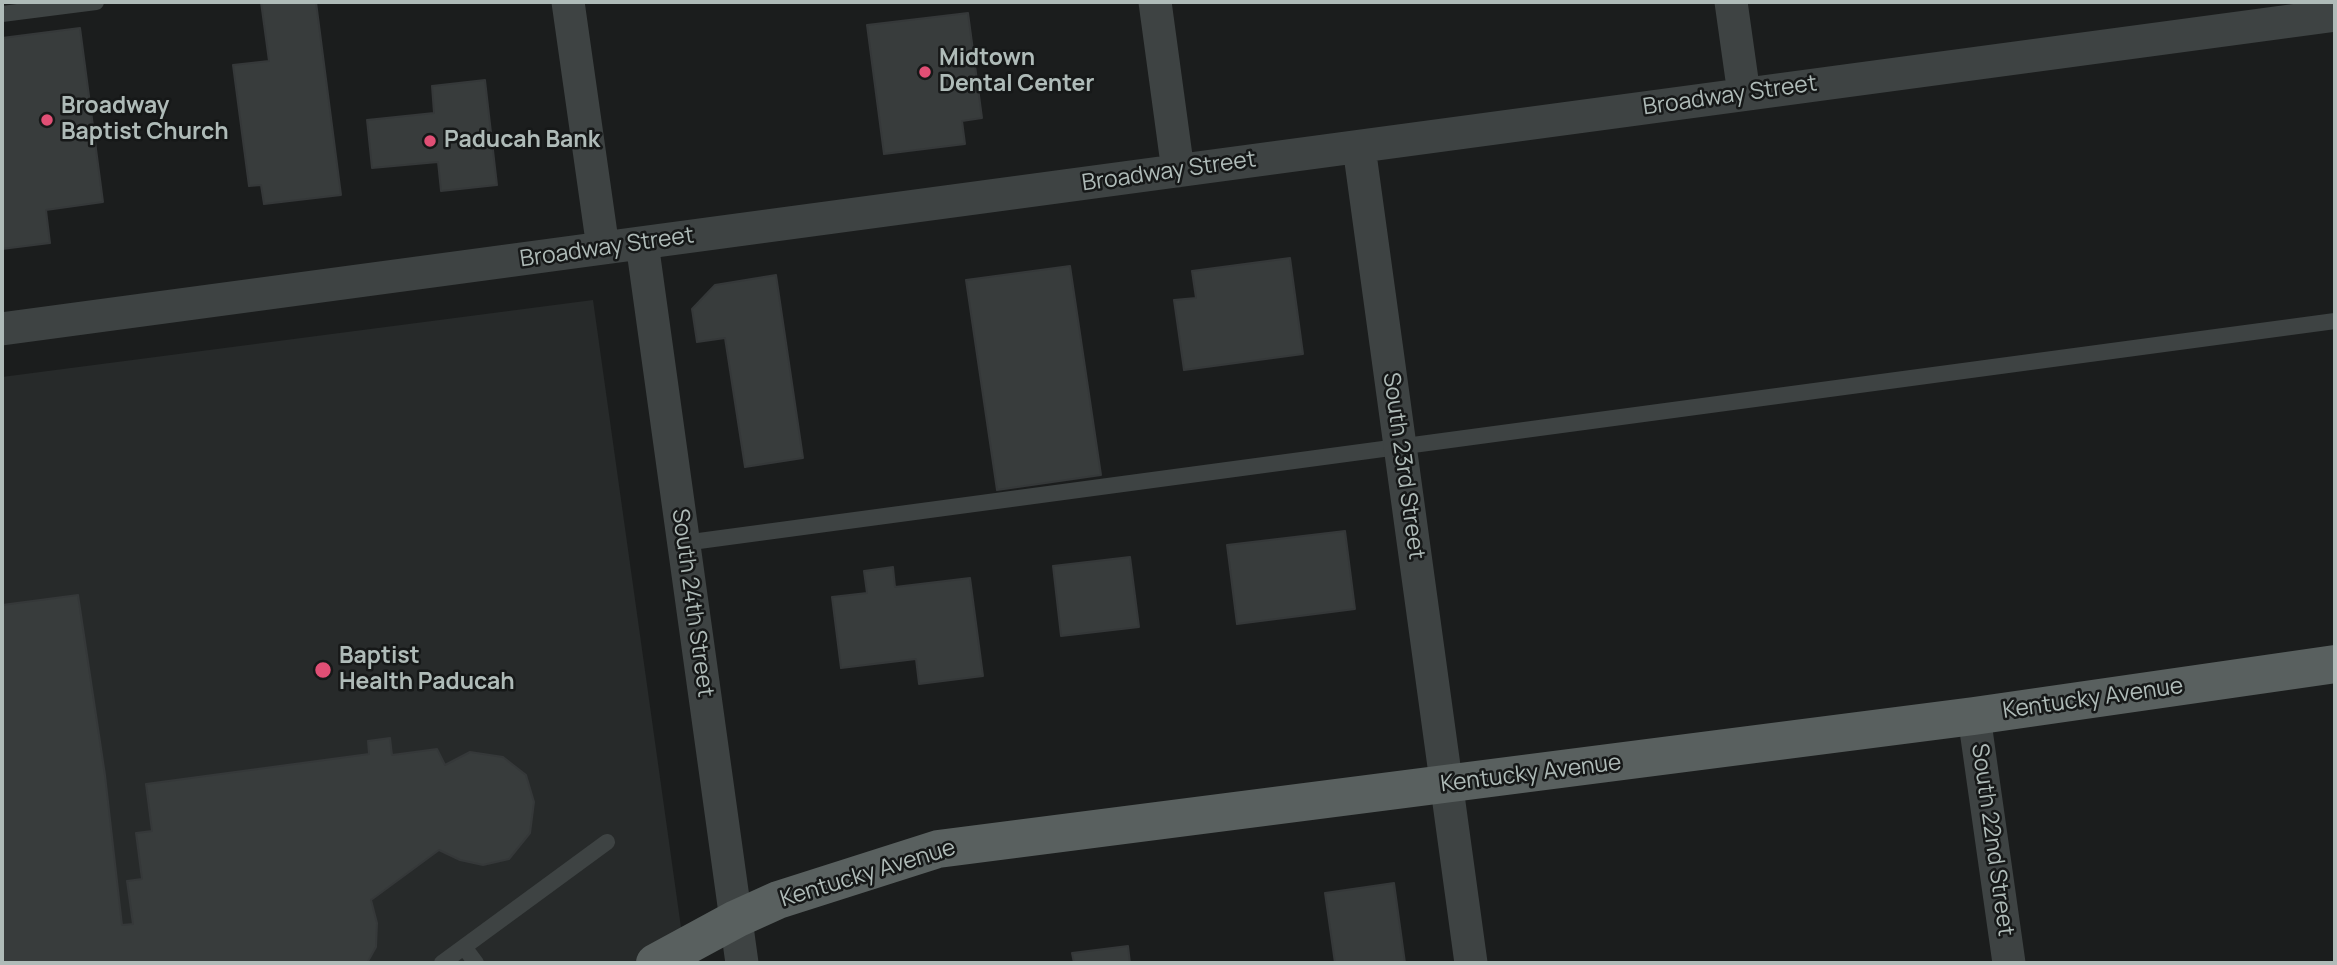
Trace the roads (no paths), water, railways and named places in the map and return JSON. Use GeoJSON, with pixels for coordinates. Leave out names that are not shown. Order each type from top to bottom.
{"type":"FeatureCollection","features":[{"type":"Feature","properties":{"kind":"main road","name":"Kentucky Avenue"},"geometry":{"type":"LineString","coordinates":[[655,963],[736,919],[778,900],[938,849],[1974,716],[2335,664]]}},
{"type":"Feature","properties":{"kind":"street"},"geometry":{"type":"LineString","coordinates":[[568,2],[603,248]]}},
{"type":"Feature","properties":{"kind":"street"},"geometry":{"type":"LineString","coordinates":[[1155,2],[1178,171]]}},
{"type":"Feature","properties":{"kind":"street"},"geometry":{"type":"LineString","coordinates":[[1731,2],[1744,94]]}},
{"type":"Feature","properties":{"kind":"street","name":"Broadway Street"},"geometry":{"type":"LineString","coordinates":[[2,329],[2335,15]]}},
{"type":"Feature","properties":{"kind":"street","name":"South 23rd Street"},"geometry":{"type":"LineString","coordinates":[[1359,146],[1471,963]]}},
{"type":"Feature","properties":{"kind":"street","name":"South 24th Street"},"geometry":{"type":"LineString","coordinates":[[642,243],[742,963]]}},
{"type":"Feature","properties":{"kind":"street","name":"South 22nd Street"},"geometry":{"type":"LineString","coordinates":[[1974,716],[2009,963]]}},
{"type":"Feature","properties":{"kind":"lane"},"geometry":{"type":"LineString","coordinates":[[2,15],[96,2]]}},
{"type":"Feature","properties":{"kind":"lane"},"geometry":{"type":"LineString","coordinates":[[684,543],[2335,321]]}},
{"type":"Feature","properties":{"kind":"lane"},"geometry":{"type":"LineString","coordinates":[[442,963],[607,842]]}},
{"type":"Feature","properties":{"kind":"lane"},"geometry":{"type":"LineString","coordinates":[[464,947],[476,963]]}},
{"type":"Feature","properties":{"kind":"place","name":"Midtown Dental Center"},"geometry":{"type":"Point","coordinates":[925,72]}},
{"type":"Feature","properties":{"kind":"place","name":"Broadway Baptist Church"},"geometry":{"type":"Point","coordinates":[47,120]}},
{"type":"Feature","properties":{"kind":"place","name":"Paducah Bank"},"geometry":{"type":"Point","coordinates":[430,141]}},
{"type":"Feature","properties":{"kind":"place","name":"Baptist Health Paducah"},"geometry":{"type":"Point","coordinates":[323,670]}}]}
